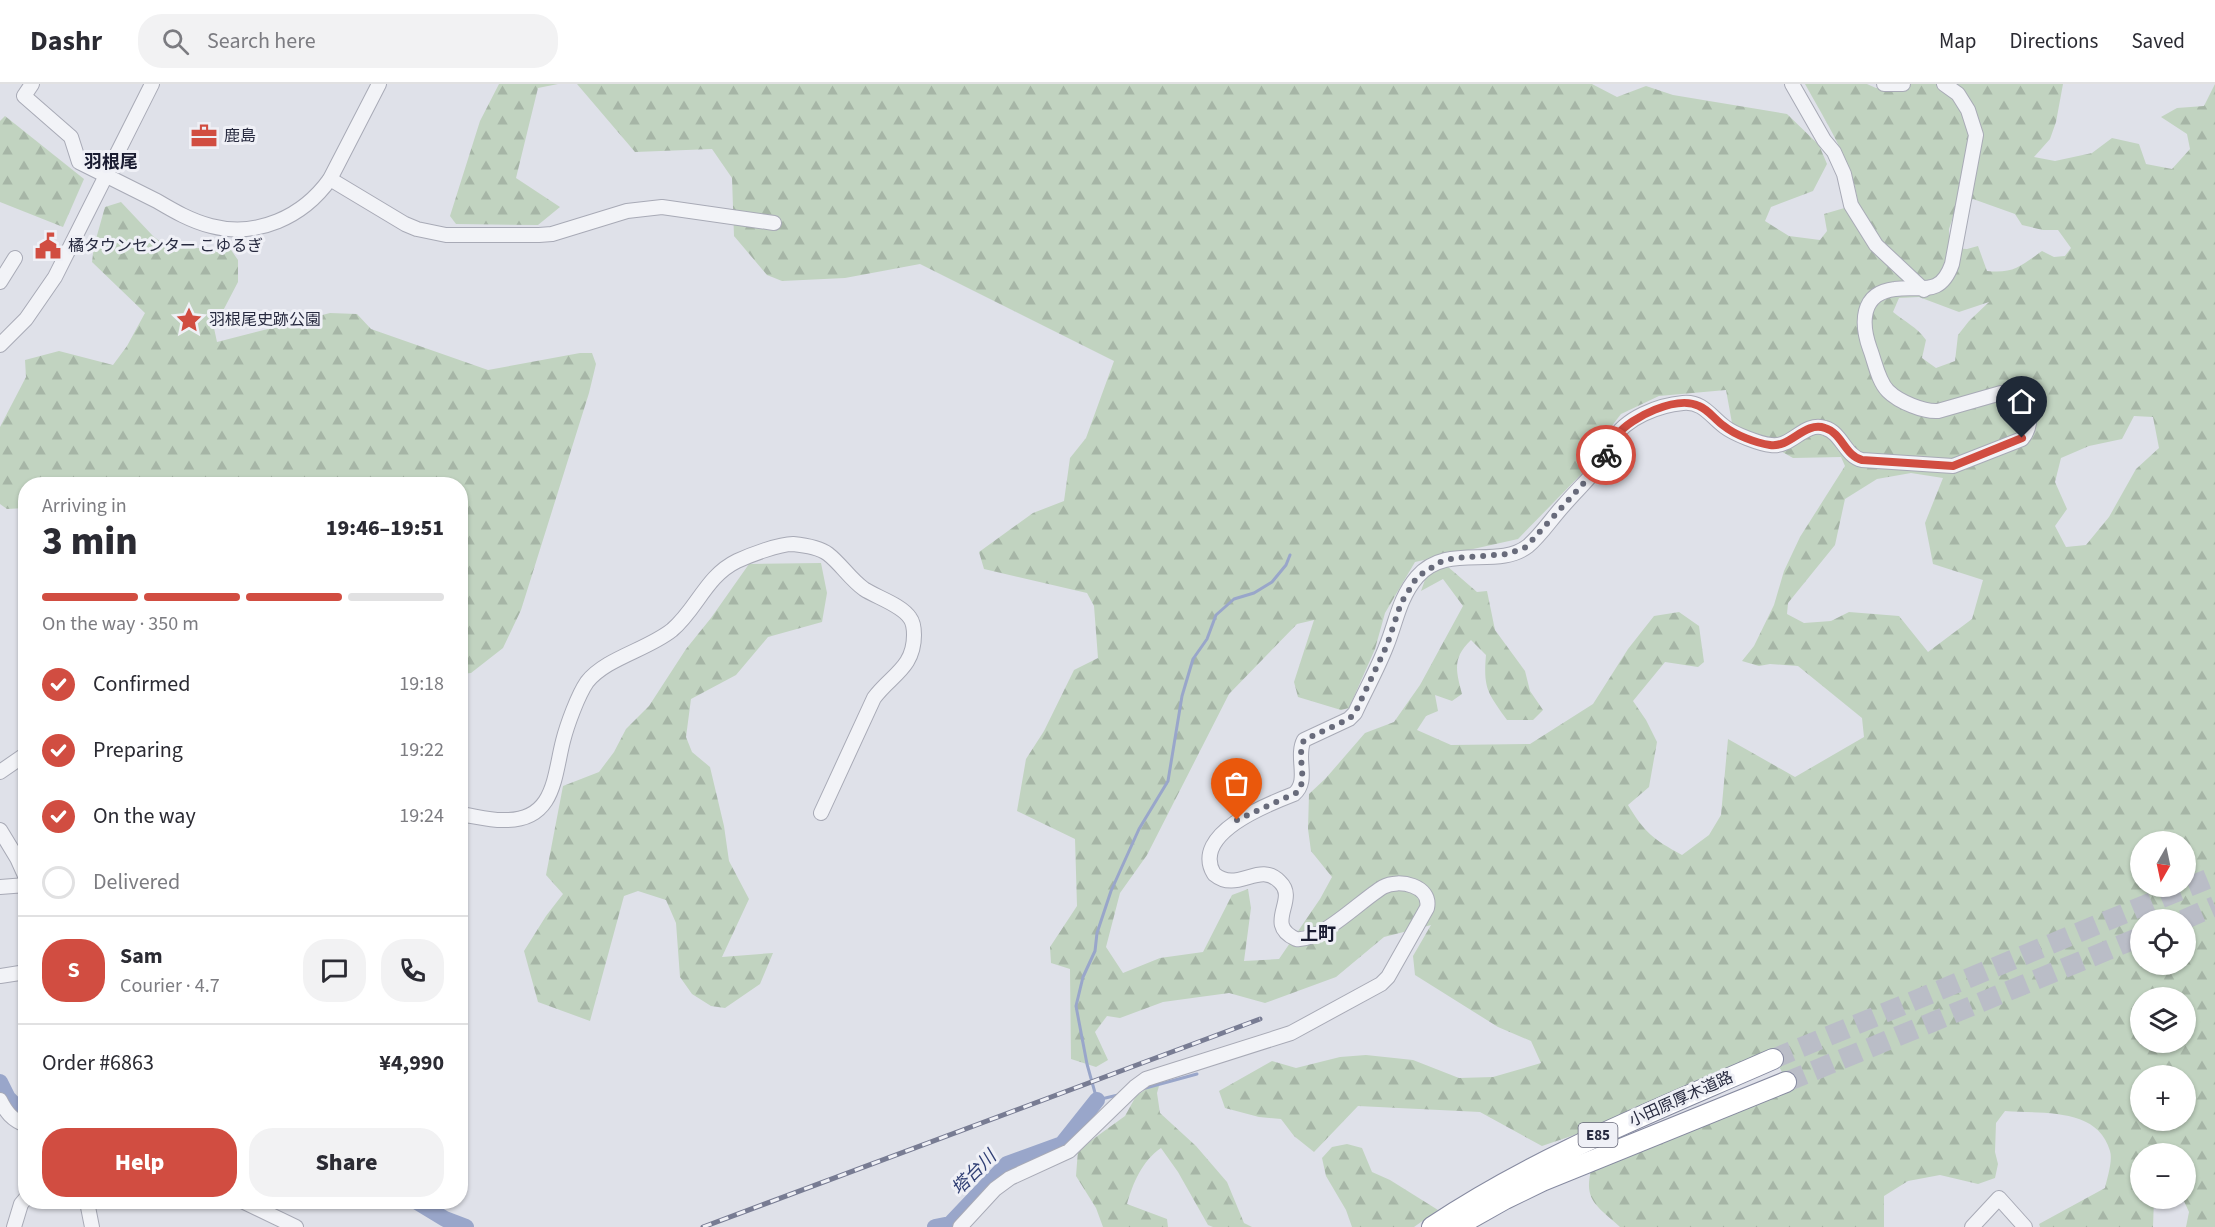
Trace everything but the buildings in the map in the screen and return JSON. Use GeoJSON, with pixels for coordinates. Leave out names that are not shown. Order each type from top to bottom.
{"type":"FeatureCollection","features":[{"type":"Feature","properties":{"kind":"highway","name":"小田原厚木道路"},"geometry":{"type":"LineString","coordinates":[[1432,1227],[1530,1169],[1593,1138],[1773,1059]]}},
{"type":"Feature","properties":{"kind":"highway","name":"小田原厚木道路"},"geometry":{"type":"LineString","coordinates":[[1456,1227],[1542,1181],[1786,1082]]}},
{"type":"Feature","properties":{"kind":"street"},"geometry":{"type":"LineString","coordinates":[[32,84],[24,96],[70,137],[79,162],[196,221],[231,229],[265,226],[296,213],[321,192],[379,84]]}},
{"type":"Feature","properties":{"kind":"street"},"geometry":{"type":"LineString","coordinates":[[0,345],[26,320],[55,277],[152,84]]}},
{"type":"Feature","properties":{"kind":"street"},"geometry":{"type":"LineString","coordinates":[[1792,84],[1824,140],[1834,152],[1844,174],[1851,205],[1876,245],[1924,290]]}},
{"type":"Feature","properties":{"kind":"street"},"geometry":{"type":"LineString","coordinates":[[1884,84],[1903,84]]}},
{"type":"Feature","properties":{"kind":"street"},"geometry":{"type":"LineString","coordinates":[[960,1227],[995,1189],[1010,1178],[1069,1151],[1146,1079],[1291,1033],[1385,981],[1427,908],[1427,897],[1421,890],[1408,884],[1386,885],[1352,911],[1310,937],[1296,939],[1281,926],[1280,918],[1286,893],[1281,882],[1272,876],[1262,874],[1236,881],[1226,881],[1214,874],[1210,860],[1216,840],[1237,820],[1298,792],[1302,783],[1300,753],[1304,740],[1349,719],[1355,713],[1387,645],[1401,603],[1412,583],[1423,571],[1450,559],[1508,554],[1526,547],[1600,465],[1618,433],[1638,417],[1675,404],[1689,403],[1700,406],[1730,431],[1772,445],[1782,444],[1810,428],[1824,427],[1833,432],[1854,457],[1862,460],[1953,466],[2022,438],[2028,428],[2029,413],[2024,402],[2011,394],[2001,393],[1934,411],[1898,398],[1883,385],[1864,332],[1865,310],[1873,299],[1890,290],[1924,290],[1939,284],[1950,269],[1976,144],[1975,127],[1968,110],[1958,94],[1944,84]]}},
{"type":"Feature","properties":{"kind":"street"},"geometry":{"type":"LineString","coordinates":[[330,178],[405,224],[431,233],[552,234],[627,211],[662,207],[774,223]]}},
{"type":"Feature","properties":{"kind":"street"},"geometry":{"type":"LineString","coordinates":[[0,282],[15,258]]}},
{"type":"Feature","properties":{"kind":"street"},"geometry":{"type":"LineString","coordinates":[[468,815],[505,820],[521,819],[534,812],[544,803],[554,787],[564,740],[584,688],[595,674],[650,645],[672,630],[690,611],[706,585],[736,561],[782,545],[794,544],[828,554],[864,589],[903,611],[910,618],[913,626],[912,648],[908,661],[902,671],[882,687],[874,698],[821,813]]}},
{"type":"Feature","properties":{"kind":"street"},"geometry":{"type":"LineString","coordinates":[[0,772],[18,760]]}},
{"type":"Feature","properties":{"kind":"street"},"geometry":{"type":"LineString","coordinates":[[0,830],[18,860]]}},
{"type":"Feature","properties":{"kind":"street"},"geometry":{"type":"LineString","coordinates":[[0,887],[18,886]]}},
{"type":"Feature","properties":{"kind":"street"},"geometry":{"type":"LineString","coordinates":[[0,976],[18,973]]}},
{"type":"Feature","properties":{"kind":"street"},"geometry":{"type":"LineString","coordinates":[[0,1100],[9,1116],[18,1122]]}},
{"type":"Feature","properties":{"kind":"street"},"geometry":{"type":"LineString","coordinates":[[1972,1227],[1999,1198],[2025,1227]]}},
{"type":"Feature","properties":{"kind":"street"},"geometry":{"type":"LineString","coordinates":[[14,1227],[19,1209]]}},
{"type":"Feature","properties":{"kind":"street"},"geometry":{"type":"LineString","coordinates":[[88,1209],[92,1227]]}},
{"type":"Feature","properties":{"kind":"street"},"geometry":{"type":"LineString","coordinates":[[259,1209],[296,1227]]}},
{"type":"Feature","properties":{"kind":"green space"},"geometry":{"type":"Polygon","coordinates":[[[499,84],[558,84],[538,88],[516,178],[560,207],[538,225],[456,224],[450,216],[480,121],[499,84]]]}},
{"type":"Feature","properties":{"kind":"green space"},"geometry":{"type":"Polygon","coordinates":[[[577,84],[1592,84],[1617,97],[1646,86],[1673,95],[1787,114],[1819,145],[1827,164],[1813,191],[1771,207],[1765,221],[1789,236],[1820,240],[1827,231],[1824,214],[1858,204],[1856,189],[1845,158],[1805,84],[1867,84],[1876,88],[1905,84],[2063,84],[2056,122],[2050,139],[2034,157],[2055,161],[2092,153],[2112,138],[2139,144],[2146,164],[2172,169],[2190,149],[2187,134],[2161,117],[2177,108],[2204,106],[2215,84],[2215,1227],[2186,1227],[2188,1209],[2196,1209],[2196,1143],[2130,1143],[2130,1209],[2154,1209],[2153,1227],[2040,1227],[2039,1224],[2105,1188],[2110,1151],[2104,1137],[2094,1127],[2081,1120],[2051,1113],[2005,1111],[1996,1123],[1995,1152],[1998,1164],[1995,1178],[1978,1184],[1940,1175],[1908,1181],[1884,1196],[1884,1227],[1620,1227],[1599,1208],[1589,1188],[1592,1167],[1792,1091],[1772,1053],[1586,1131],[1542,1146],[1480,1112],[1358,1106],[1314,1152],[1294,1136],[1281,1119],[1259,1117],[1225,1108],[1219,1091],[1272,1061],[1296,1068],[1340,1057],[1366,1055],[1413,1060],[1459,1078],[1493,1077],[1541,1063],[1531,1041],[1498,1027],[1415,975],[1413,956],[1431,925],[1384,937],[1336,977],[1265,1003],[1229,993],[1163,1002],[1120,1018],[1107,1016],[1095,1032],[1108,1060],[1096,1067],[1071,1059],[1070,969],[1051,963],[1050,947],[1077,906],[1075,839],[1017,811],[1026,759],[1044,731],[1074,670],[1098,658],[1094,606],[1087,593],[984,569],[979,552],[1033,513],[1064,501],[1070,458],[1086,438],[1114,361],[920,264],[845,278],[782,281],[767,275],[734,236],[732,178],[712,149],[635,152],[577,84]],[[1973,199],[1956,208],[1949,229],[1949,248],[1967,249],[1978,246],[1987,271],[1996,272],[2016,268],[2042,251],[2054,257],[2065,256],[2071,248],[2058,230],[2043,230],[2022,225],[2015,214],[1973,199]],[[1919,297],[1899,298],[1893,312],[1915,328],[1926,340],[1922,358],[1936,368],[1955,361],[1958,335],[1989,302],[1959,312],[1919,297]],[[1726,390],[1659,396],[1621,414],[1594,449],[1595,460],[1518,539],[1415,562],[1385,613],[1375,649],[1349,708],[1341,710],[1298,697],[1294,682],[1314,620],[1297,624],[1229,694],[1147,855],[1120,893],[1106,947],[1123,973],[1160,958],[1203,952],[1232,895],[1248,889],[1251,908],[1244,961],[1279,959],[1320,899],[1332,877],[1311,851],[1308,829],[1309,794],[1365,733],[1394,722],[1420,685],[1463,606],[1443,579],[1421,591],[1427,574],[1447,566],[1477,592],[1487,591],[1495,630],[1525,671],[1530,691],[1543,710],[1533,720],[1507,720],[1488,690],[1485,676],[1486,655],[1471,640],[1461,653],[1457,665],[1462,694],[1452,701],[1435,695],[1438,711],[1426,716],[1417,730],[1451,745],[1530,744],[1593,704],[1628,649],[1654,616],[1679,612],[1699,626],[1704,662],[1698,667],[1665,662],[1633,701],[1657,742],[1649,787],[1628,805],[1650,834],[1682,855],[1709,835],[1721,815],[1728,739],[1795,777],[1864,737],[1862,718],[1798,666],[1770,664],[1759,666],[1742,661],[1754,646],[1774,605],[1784,571],[1800,537],[1845,466],[1841,457],[1793,458],[1732,423],[1726,390]],[[2134,416],[2122,439],[2089,446],[2061,458],[2055,482],[2067,509],[2055,526],[2066,547],[2086,545],[2109,517],[2136,469],[2159,448],[2153,417],[2134,416]],[[1911,473],[1877,479],[1845,499],[1835,545],[1788,603],[1787,614],[1804,623],[1831,621],[1849,612],[1899,616],[1928,652],[1972,619],[1983,580],[1933,564],[1925,523],[1943,478],[1911,473]]]}},
{"type":"Feature","properties":{"kind":"green space"},"geometry":{"type":"Polygon","coordinates":[[[5,116],[84,179],[63,227],[0,202],[0,121],[5,116]]]}},
{"type":"Feature","properties":{"kind":"green space"},"geometry":{"type":"Polygon","coordinates":[[[121,202],[153,236],[170,249],[229,247],[238,260],[238,282],[214,328],[217,342],[330,313],[357,314],[371,329],[488,370],[580,353],[592,353],[596,364],[589,393],[521,610],[503,648],[468,673],[468,477],[18,477],[18,508],[7,509],[0,504],[0,427],[26,377],[25,360],[59,351],[113,365],[127,346],[145,313],[92,262],[105,207],[121,202]]]}},
{"type":"Feature","properties":{"kind":"green space"},"geometry":{"type":"Polygon","coordinates":[[[821,563],[827,593],[822,622],[768,637],[736,675],[691,699],[686,737],[692,752],[710,767],[724,826],[729,861],[749,899],[722,957],[773,953],[760,984],[725,1008],[711,1006],[692,994],[680,977],[676,923],[666,900],[638,891],[624,896],[590,1021],[538,1002],[524,951],[563,894],[546,875],[563,786],[599,772],[614,752],[626,729],[649,706],[686,649],[749,564],[821,563]]]}},
{"type":"Feature","properties":{"kind":"green space"},"geometry":{"type":"Polygon","coordinates":[[[1161,1079],[1157,1093],[1160,1113],[1196,1146],[1227,1182],[1244,1223],[1252,1227],[1208,1225],[1178,1172],[1161,1148],[1154,1153],[1139,1173],[1127,1204],[1167,1219],[1168,1227],[1103,1227],[1096,1208],[1076,1176],[1078,1150],[1125,1116],[1136,1096],[1161,1079]]]}},
{"type":"Feature","properties":{"kind":"green space"},"geometry":{"type":"Polygon","coordinates":[[[1347,1144],[1362,1148],[1372,1172],[1390,1180],[1438,1210],[1414,1227],[1352,1227],[1346,1210],[1326,1176],[1322,1158],[1332,1147],[1347,1144]]]}},
{"type":"Feature","properties":{"kind":"waterway"},"geometry":{"type":"LineString","coordinates":[[1118,1095],[1097,1100],[1087,1064],[1076,1006],[1083,977],[1095,951],[1097,933],[1111,891],[1139,829],[1168,781],[1182,696],[1193,659],[1207,639],[1216,615],[1234,599],[1254,593],[1272,582],[1286,565],[1290,555]]}},
{"type":"Feature","properties":{"kind":"waterway","name":"塔台川"},"geometry":{"type":"LineString","coordinates":[[1142,1089],[1197,1074]]}},
{"type":"Feature","properties":{"kind":"waterway","name":"塔台川"},"geometry":{"type":"LineString","coordinates":[[0,1082],[8,1098],[18,1108]]}},
{"type":"Feature","properties":{"kind":"waterway","name":"塔台川"},"geometry":{"type":"LineString","coordinates":[[935,1227],[950,1224],[1007,1164],[1062,1144],[1097,1100]]}},
{"type":"Feature","properties":{"kind":"waterway","name":"塔台川"},"geometry":{"type":"LineString","coordinates":[[429,1209],[445,1219],[466,1227]]}},
{"type":"Feature","properties":{"kind":"tunnel"},"geometry":{"type":"LineString","coordinates":[[1773,1059],[2215,876]]}},
{"type":"Feature","properties":{"kind":"tunnel"},"geometry":{"type":"LineString","coordinates":[[2196,914],[2215,906]]}},
{"type":"Feature","properties":{"kind":"tunnel"},"geometry":{"type":"LineString","coordinates":[[1786,1082],[2130,941]]}},
{"type":"Feature","properties":{"kind":"railway"},"geometry":{"type":"LineString","coordinates":[[703,1227],[1260,1019]]}},
{"type":"Feature","properties":{"kind":"way so far"},"geometry":{"type":"LineString","coordinates":[[1237,820],[1298,792],[1302,783],[1300,748],[1304,740],[1306,737],[1349,719],[1355,713],[1387,645],[1401,603],[1412,583],[1423,571],[1442,561],[1508,554],[1526,547],[1600,465],[1606,455]]}},
{"type":"Feature","properties":{"kind":"place","name":"鹿島"},"geometry":{"type":"Point","coordinates":[204,136]}},
{"type":"Feature","properties":{"kind":"place","name":"橘タウンセンター こゆるぎ"},"geometry":{"type":"Point","coordinates":[48,246]}},
{"type":"Feature","properties":{"kind":"place","name":"羽根尾史跡公園"},"geometry":{"type":"Point","coordinates":[189,320]}},
{"type":"Feature","properties":{"kind":"district","name":"羽根尾"},"geometry":{"type":"Point","coordinates":[111,162]}},
{"type":"Feature","properties":{"kind":"district","name":"上町"},"geometry":{"type":"Point","coordinates":[1318,934]}},
{"type":"Feature","properties":{"kind":"route"},"geometry":{"type":"LineString","coordinates":[[1606,455],[1613,439],[1630,422],[1645,414],[1675,404],[1689,403],[1704,408],[1730,431],[1772,445],[1782,444],[1810,428],[1824,427],[1833,432],[1854,457],[1862,460],[1953,466],[2017,442],[2022,438]]}}]}
